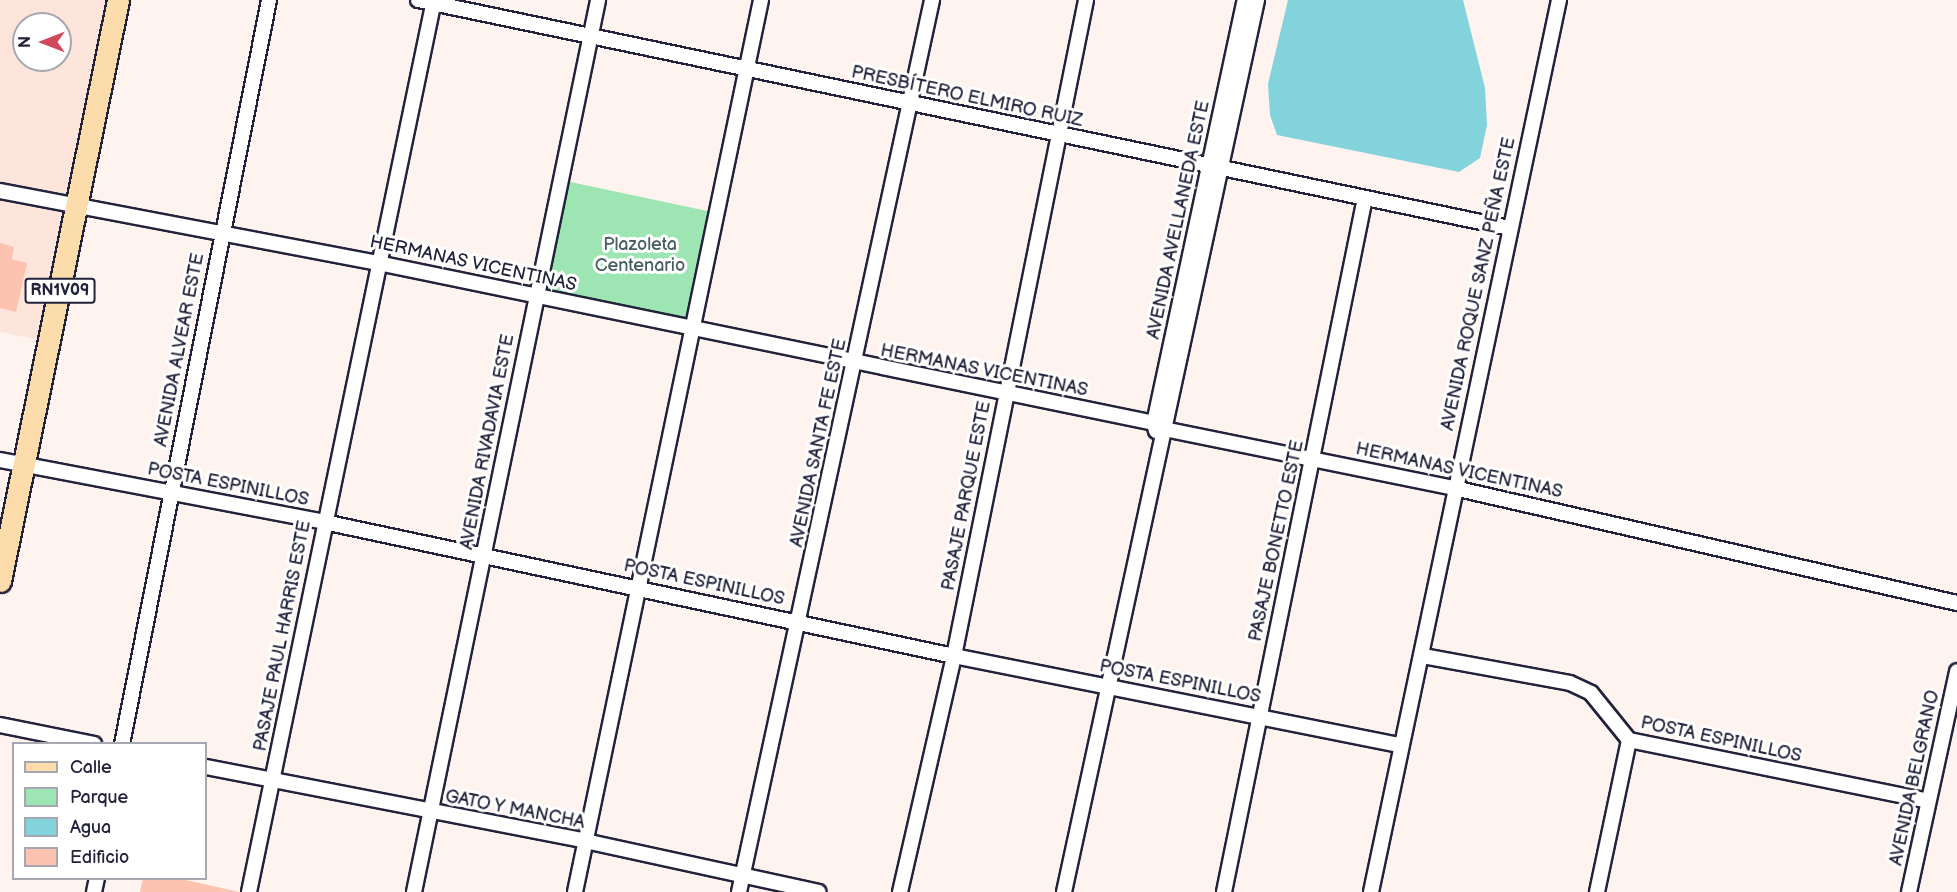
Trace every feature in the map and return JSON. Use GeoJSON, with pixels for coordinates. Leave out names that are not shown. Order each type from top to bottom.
{"type":"FeatureCollection","features":[{"type":"Feature","properties":{"kind":"main road","name":"RN1V09"},"geometry":{"type":"LineString","coordinates":[[0,581],[78,206],[118,0]]}},
{"type":"Feature","properties":{"kind":"street","name":"AVENIDA ALVEAR ESTE"},"geometry":{"type":"LineString","coordinates":[[122,742],[269,0]]}},
{"type":"Feature","properties":{"kind":"street","name":"PRESBÍTERO ELMIRO RUIZ"},"geometry":{"type":"LineString","coordinates":[[418,0],[1509,228]]}},
{"type":"Feature","properties":{"kind":"street","name":"AVENIDA RIVADAVIA ESTE"},"geometry":{"type":"LineString","coordinates":[[414,892],[598,0]]}},
{"type":"Feature","properties":{"kind":"street"},"geometry":{"type":"LineString","coordinates":[[575,892],[761,0]]}},
{"type":"Feature","properties":{"kind":"street","name":"AVENIDA SANTA FE ESTE"},"geometry":{"type":"LineString","coordinates":[[739,892],[800,622],[932,0]]}},
{"type":"Feature","properties":{"kind":"street","name":"PASAJE PARQUE ESTE"},"geometry":{"type":"LineString","coordinates":[[900,892],[954,656],[1005,393],[1086,0]]}},
{"type":"Feature","properties":{"kind":"street","name":"AVENIDA AVELLANEDA ESTE"},"geometry":{"type":"LineString","coordinates":[[1216,167],[1245,0]]}},
{"type":"Feature","properties":{"kind":"street","name":"AVENIDA AVELLANEDA ESTE"},"geometry":{"type":"LineString","coordinates":[[1064,892],[1160,447],[1159,426],[1216,167],[1257,0]]}},
{"type":"Feature","properties":{"kind":"street","name":"AVENIDA ROQUE SANZ PEÑA ESTE"},"geometry":{"type":"LineString","coordinates":[[1371,892],[1400,745],[1423,656],[1455,488],[1559,0]]}},
{"type":"Feature","properties":{"kind":"street","name":"PASAJE PAUL HARRIS ESTE"},"geometry":{"type":"LineString","coordinates":[[249,892],[324,522],[434,2]]}},
{"type":"Feature","properties":{"kind":"street","name":"HERMANAS VICENTINAS"},"geometry":{"type":"LineString","coordinates":[[0,191],[378,263],[1005,393],[1455,488],[1957,603]]}},
{"type":"Feature","properties":{"kind":"street","name":"PASAJE BONETTO ESTE"},"geometry":{"type":"LineString","coordinates":[[1224,892],[1365,198]]}},
{"type":"Feature","properties":{"kind":"street","name":"POSTA ESPINILLOS"},"geometry":{"type":"LineString","coordinates":[[0,460],[324,522],[483,558],[639,586],[954,656],[1400,745]]}},
{"type":"Feature","properties":{"kind":"street","name":"POSTA ESPINILLOS"},"geometry":{"type":"LineString","coordinates":[[1423,656],[1570,683],[1591,693],[1629,740],[1928,801]]}},
{"type":"Feature","properties":{"kind":"street","name":"AVENIDA BELGRANO"},"geometry":{"type":"LineString","coordinates":[[1909,892],[1957,671]]}},
{"type":"Feature","properties":{"kind":"street"},"geometry":{"type":"LineString","coordinates":[[0,725],[84,742]]}},
{"type":"Feature","properties":{"kind":"street"},"geometry":{"type":"LineString","coordinates":[[1597,892],[1629,740]]}},
{"type":"Feature","properties":{"kind":"street","name":"GATO Y MANCHA"},"geometry":{"type":"LineString","coordinates":[[207,767],[585,841],[818,892]]}},
{"type":"Feature","properties":{"kind":"shaded area"},"geometry":{"type":"Polygon","coordinates":[[[0,0],[118,0],[49,342],[0,332],[0,0]]]}},
{"type":"Feature","properties":{"kind":"green space","name":"Plazoleta Centenario"},"geometry":{"type":"Polygon","coordinates":[[[561,180],[716,213],[691,328],[536,295],[561,180]]]}},
{"type":"Feature","properties":{"kind":"water"},"geometry":{"type":"Polygon","coordinates":[[[1288,0],[1463,0],[1485,88],[1487,125],[1480,158],[1459,172],[1277,135],[1270,115],[1268,84],[1288,0]]]}},
{"type":"Feature","properties":{"kind":"building"},"geometry":{"type":"Polygon","coordinates":[[[0,243],[14,247],[12,259],[27,263],[16,312],[0,308],[0,243]]]}},
{"type":"Feature","properties":{"kind":"building"},"geometry":{"type":"Polygon","coordinates":[[[143,880],[186,880],[239,892],[140,892],[143,880]]]}}]}
